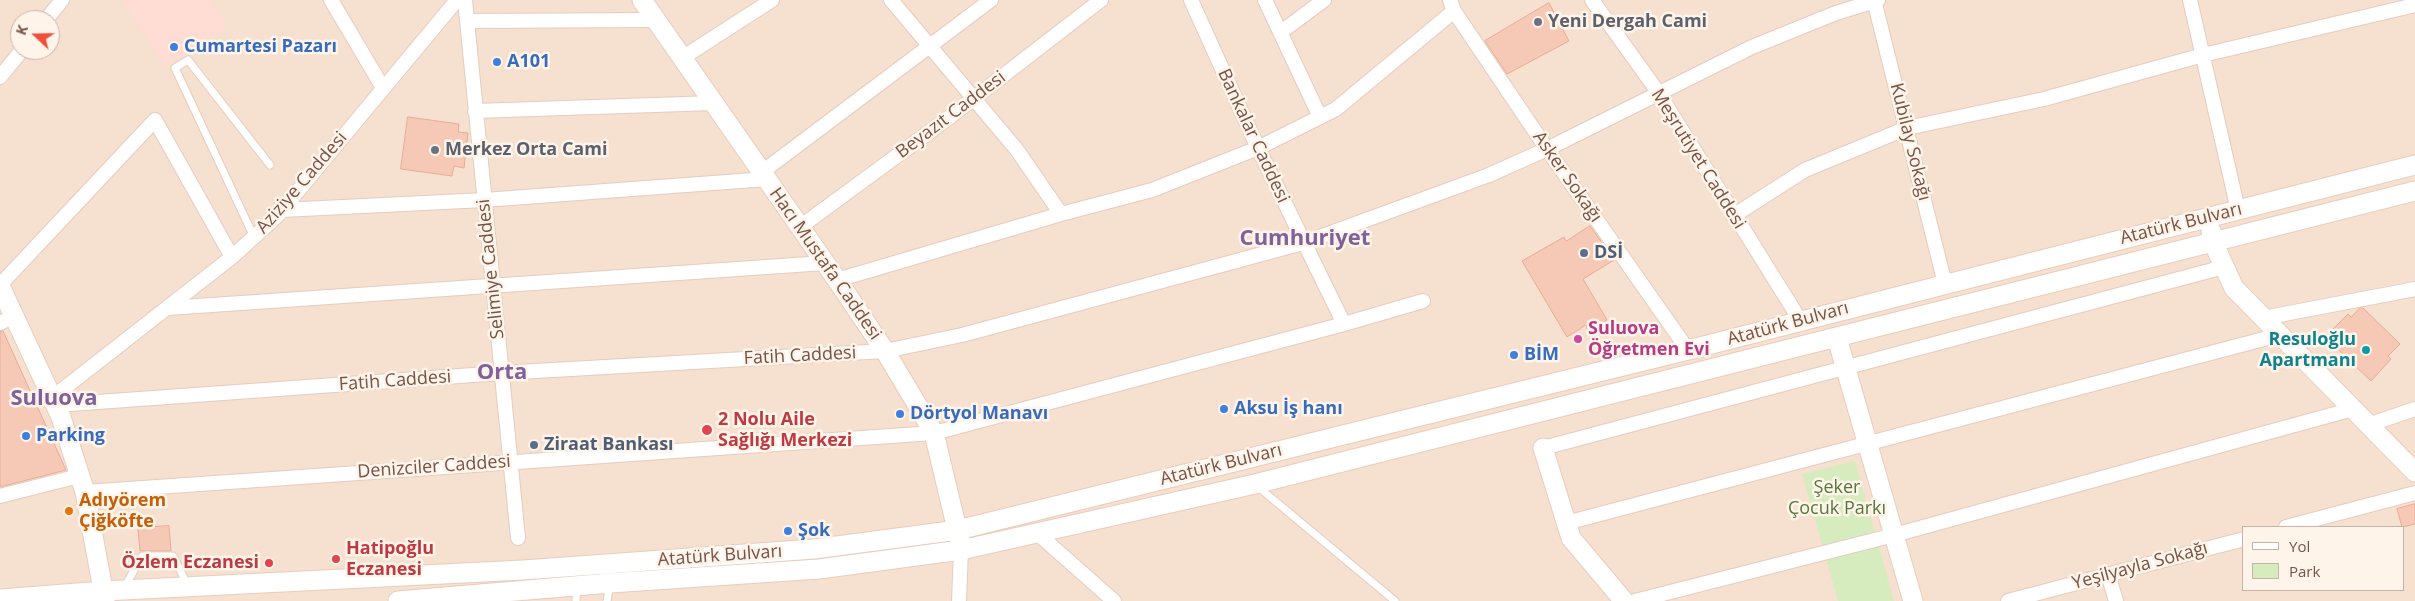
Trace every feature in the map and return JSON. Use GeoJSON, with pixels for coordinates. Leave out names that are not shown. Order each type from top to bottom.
{"type":"FeatureCollection","features":[{"type":"Feature","properties":{"kind":"main road","name":"Hacı Mustafa Caddesi"},"geometry":{"type":"LineString","coordinates":[[642,0],[838,280],[885,351],[934,433],[958,530],[961,550]]}},
{"type":"Feature","properties":{"kind":"main road","name":"Atatürk Bulvarı"},"geometry":{"type":"LineString","coordinates":[[0,599],[104,596],[123,590],[523,570],[814,549],[958,530],[1688,350],[2415,165]]}},
{"type":"Feature","properties":{"kind":"main road","name":"Atatürk Bulvarı"},"geometry":{"type":"LineString","coordinates":[[399,601],[609,592],[819,569],[961,550],[1255,484],[2415,191]]}},
{"type":"Feature","properties":{"kind":"main road"},"geometry":{"type":"LineString","coordinates":[[2209,217],[2213,242],[2234,288],[2415,472]]}},
{"type":"Feature","properties":{"kind":"main road"},"geometry":{"type":"LineString","coordinates":[[0,286],[7,319],[54,401],[82,484],[104,596]]}},
{"type":"Feature","properties":{"kind":"main road"},"geometry":{"type":"LineString","coordinates":[[1837,338],[1913,601]]}},
{"type":"Feature","properties":{"kind":"main road"},"geometry":{"type":"LineString","coordinates":[[1543,448],[1571,538],[1624,601]]}},
{"type":"Feature","properties":{"kind":"street"},"geometry":{"type":"LineString","coordinates":[[54,10],[62,0]]}},
{"type":"Feature","properties":{"kind":"street"},"geometry":{"type":"LineString","coordinates":[[331,0],[383,88]]}},
{"type":"Feature","properties":{"kind":"street","name":"Aziziye Caddesi"},"geometry":{"type":"LineString","coordinates":[[54,401],[232,257],[282,210],[457,0]]}},
{"type":"Feature","properties":{"kind":"street","name":"Selimiye Caddesi"},"geometry":{"type":"LineString","coordinates":[[465,0],[518,538]]}},
{"type":"Feature","properties":{"kind":"street"},"geometry":{"type":"LineString","coordinates":[[682,58],[772,0]]}},
{"type":"Feature","properties":{"kind":"street"},"geometry":{"type":"LineString","coordinates":[[891,0],[1017,150],[1062,214]]}},
{"type":"Feature","properties":{"kind":"street"},"geometry":{"type":"LineString","coordinates":[[282,210],[484,200],[764,176],[992,0]]}},
{"type":"Feature","properties":{"kind":"street","name":"Beyazıt Caddesi"},"geometry":{"type":"LineString","coordinates":[[800,227],[973,99],[1101,0]]}},
{"type":"Feature","properties":{"kind":"street","name":"Bankalar Caddesi"},"geometry":{"type":"LineString","coordinates":[[1192,0],[1258,148],[1344,324]]}},
{"type":"Feature","properties":{"kind":"street"},"geometry":{"type":"LineString","coordinates":[[1265,0],[1320,117]]}},
{"type":"Feature","properties":{"kind":"street"},"geometry":{"type":"LineString","coordinates":[[1281,32],[1324,0]]}},
{"type":"Feature","properties":{"kind":"street","name":"Meşrutiyet Caddesi"},"geometry":{"type":"LineString","coordinates":[[1592,0],[1658,92],[1733,216],[1800,320]]}},
{"type":"Feature","properties":{"kind":"street","name":"Fatih Caddesi"},"geometry":{"type":"LineString","coordinates":[[54,401],[885,351],[962,335],[1303,242],[1489,175],[1547,149],[1658,92],[1752,47],[1836,13],[1875,0]]}},
{"type":"Feature","properties":{"kind":"street","name":"Kubilay Sokağı"},"geometry":{"type":"LineString","coordinates":[[1875,0],[1946,284]]}},
{"type":"Feature","properties":{"kind":"street"},"geometry":{"type":"LineString","coordinates":[[2190,0],[2238,210]]}},
{"type":"Feature","properties":{"kind":"street"},"geometry":{"type":"LineString","coordinates":[[838,280],[1062,214],[1152,190],[1258,148],[1336,109],[1452,5]]}},
{"type":"Feature","properties":{"kind":"street","name":"Asker Sokağı"},"geometry":{"type":"LineString","coordinates":[[1452,5],[1547,149],[1688,350]]}},
{"type":"Feature","properties":{"kind":"street"},"geometry":{"type":"LineString","coordinates":[[1733,216],[1805,170],[1907,128],[2044,99],[2203,55],[2415,5]]}},
{"type":"Feature","properties":{"kind":"street"},"geometry":{"type":"LineString","coordinates":[[466,21],[655,20]]}},
{"type":"Feature","properties":{"kind":"street"},"geometry":{"type":"LineString","coordinates":[[0,77],[14,60]]}},
{"type":"Feature","properties":{"kind":"street"},"geometry":{"type":"LineString","coordinates":[[475,111],[714,103]]}},
{"type":"Feature","properties":{"kind":"street"},"geometry":{"type":"LineString","coordinates":[[0,286],[155,120],[232,257]]}},
{"type":"Feature","properties":{"kind":"street"},"geometry":{"type":"LineString","coordinates":[[168,308],[825,262]]}},
{"type":"Feature","properties":{"kind":"street"},"geometry":{"type":"LineString","coordinates":[[1543,448],[2224,267]]}},
{"type":"Feature","properties":{"kind":"street"},"geometry":{"type":"LineString","coordinates":[[2263,318],[2415,289]]}},
{"type":"Feature","properties":{"kind":"street","name":"Denizciler Caddesi"},"geometry":{"type":"LineString","coordinates":[[0,496],[82,484],[510,462],[934,433],[1344,324],[1423,301]]}},
{"type":"Feature","properties":{"kind":"street"},"geometry":{"type":"LineString","coordinates":[[1566,523],[2279,335]]}},
{"type":"Feature","properties":{"kind":"street"},"geometry":{"type":"LineString","coordinates":[[1635,601],[1894,535],[2353,409]]}},
{"type":"Feature","properties":{"kind":"street"},"geometry":{"type":"LineString","coordinates":[[2368,425],[2415,409]]}},
{"type":"Feature","properties":{"kind":"street"},"geometry":{"type":"LineString","coordinates":[[2290,526],[2415,493]]}},
{"type":"Feature","properties":{"kind":"street"},"geometry":{"type":"LineString","coordinates":[[1037,533],[1114,601]]}},
{"type":"Feature","properties":{"kind":"street","name":"Yeşilyayla Sokağı"},"geometry":{"type":"LineString","coordinates":[[2008,601],[2242,539]]}},
{"type":"Feature","properties":{"kind":"street"},"geometry":{"type":"LineString","coordinates":[[959,601],[961,550]]}},
{"type":"Feature","properties":{"kind":"street"},"geometry":{"type":"LineString","coordinates":[[2108,574],[2116,601]]}},
{"type":"Feature","properties":{"kind":"street"},"geometry":{"type":"LineString","coordinates":[[399,601],[403,577]]}},
{"type":"Feature","properties":{"kind":"lane"},"geometry":{"type":"LineString","coordinates":[[254,237],[175,68],[188,60],[270,165]]}},
{"type":"Feature","properties":{"kind":"lane"},"geometry":{"type":"LineString","coordinates":[[1255,484],[1395,601]]}},
{"type":"Feature","properties":{"kind":"lane"},"geometry":{"type":"LineString","coordinates":[[123,590],[142,556],[173,556],[189,587]]}},
{"type":"Feature","properties":{"kind":"shaded area"},"geometry":{"type":"Polygon","coordinates":[[[0,0],[2415,0],[2415,601],[0,601],[0,0]]]}},
{"type":"Feature","properties":{"kind":"shaded area","name":"Cumartesi Pazarı"},"geometry":{"type":"Polygon","coordinates":[[[122,0],[210,0],[228,27],[165,67],[122,0]]]}},
{"type":"Feature","properties":{"kind":"green space","name":"Şeker Çocuk Parkı"},"geometry":{"type":"Polygon","coordinates":[[[1855,461],[1894,601],[1838,601],[1802,474],[1855,461]]]}},
{"type":"Feature","properties":{"kind":"building","name":"Yeni Dergah Cami"},"geometry":{"type":"Polygon","coordinates":[[[1549,3],[1569,41],[1507,74],[1485,41],[1549,3]]]}},
{"type":"Feature","properties":{"kind":"building","name":"Merkez Orta Cami"},"geometry":{"type":"Polygon","coordinates":[[[408,117],[459,124],[458,132],[468,133],[464,168],[454,166],[452,176],[401,169],[408,117]]]}},
{"type":"Feature","properties":{"kind":"building"},"geometry":{"type":"Polygon","coordinates":[[[1590,226],[1614,260],[1583,279],[1607,320],[1588,332],[1586,325],[1567,337],[1522,261],[1564,237],[1566,241],[1590,226]]]}},
{"type":"Feature","properties":{"kind":"building","name":"Resuloğlu Apartmanı"},"geometry":{"type":"Polygon","coordinates":[[[2360,308],[2363,308],[2400,344],[2388,356],[2391,359],[2371,381],[2325,337],[2348,314],[2351,317],[2360,308]]]}},
{"type":"Feature","properties":{"kind":"building","name":"Parking"},"geometry":{"type":"Polygon","coordinates":[[[3,331],[66,470],[0,487],[0,332],[3,331]]]}},
{"type":"Feature","properties":{"kind":"building"},"geometry":{"type":"Polygon","coordinates":[[[2415,504],[2415,524],[2402,526],[2397,509],[2415,504]]]}},
{"type":"Feature","properties":{"kind":"building"},"geometry":{"type":"Polygon","coordinates":[[[169,526],[171,551],[140,551],[138,528],[169,526]]]}},
{"type":"Feature","properties":{"kind":"place","name":"Yeni Dergah Cami"},"geometry":{"type":"Point","coordinates":[1538,22]}},
{"type":"Feature","properties":{"kind":"place","name":"Cumartesi Pazarı"},"geometry":{"type":"Point","coordinates":[174,47]}},
{"type":"Feature","properties":{"kind":"place","name":"A101"},"geometry":{"type":"Point","coordinates":[497,62]}},
{"type":"Feature","properties":{"kind":"place","name":"Merkez Orta Cami"},"geometry":{"type":"Point","coordinates":[435,150]}},
{"type":"Feature","properties":{"kind":"place","name":"DSİ"},"geometry":{"type":"Point","coordinates":[1584,253]}},
{"type":"Feature","properties":{"kind":"place","name":"Suluova Öğretmen Evi"},"geometry":{"type":"Point","coordinates":[1578,339]}},
{"type":"Feature","properties":{"kind":"place","name":"Resuloğlu Apartmanı"},"geometry":{"type":"Point","coordinates":[2366,350]}},
{"type":"Feature","properties":{"kind":"place","name":"BİM"},"geometry":{"type":"Point","coordinates":[1514,355]}},
{"type":"Feature","properties":{"kind":"place","name":"Aksu İş hanı"},"geometry":{"type":"Point","coordinates":[1224,409]}},
{"type":"Feature","properties":{"kind":"place","name":"Dörtyol Manavı"},"geometry":{"type":"Point","coordinates":[900,414]}},
{"type":"Feature","properties":{"kind":"place","name":"2 Nolu Aile Sağlığı Merkezi"},"geometry":{"type":"Point","coordinates":[707,430]}},
{"type":"Feature","properties":{"kind":"place","name":"Parking"},"geometry":{"type":"Point","coordinates":[26,436]}},
{"type":"Feature","properties":{"kind":"place","name":"Ziraat Bankası"},"geometry":{"type":"Point","coordinates":[534,445]}},
{"type":"Feature","properties":{"kind":"place","name":"Adıyörem Çiğköfte"},"geometry":{"type":"Point","coordinates":[69,511]}},
{"type":"Feature","properties":{"kind":"place","name":"Şok"},"geometry":{"type":"Point","coordinates":[788,531]}},
{"type":"Feature","properties":{"kind":"place","name":"Hatipoğlu Eczanesi"},"geometry":{"type":"Point","coordinates":[336,559]}},
{"type":"Feature","properties":{"kind":"place","name":"Özlem Eczanesi"},"geometry":{"type":"Point","coordinates":[269,563]}},
{"type":"Feature","properties":{"kind":"district","name":"Cumhuriyet"},"geometry":{"type":"Point","coordinates":[1305,239]}},
{"type":"Feature","properties":{"kind":"district","name":"Orta"},"geometry":{"type":"Point","coordinates":[502,373]}},
{"type":"Feature","properties":{"kind":"district","name":"Suluova"},"geometry":{"type":"Point","coordinates":[54,399]}}]}
